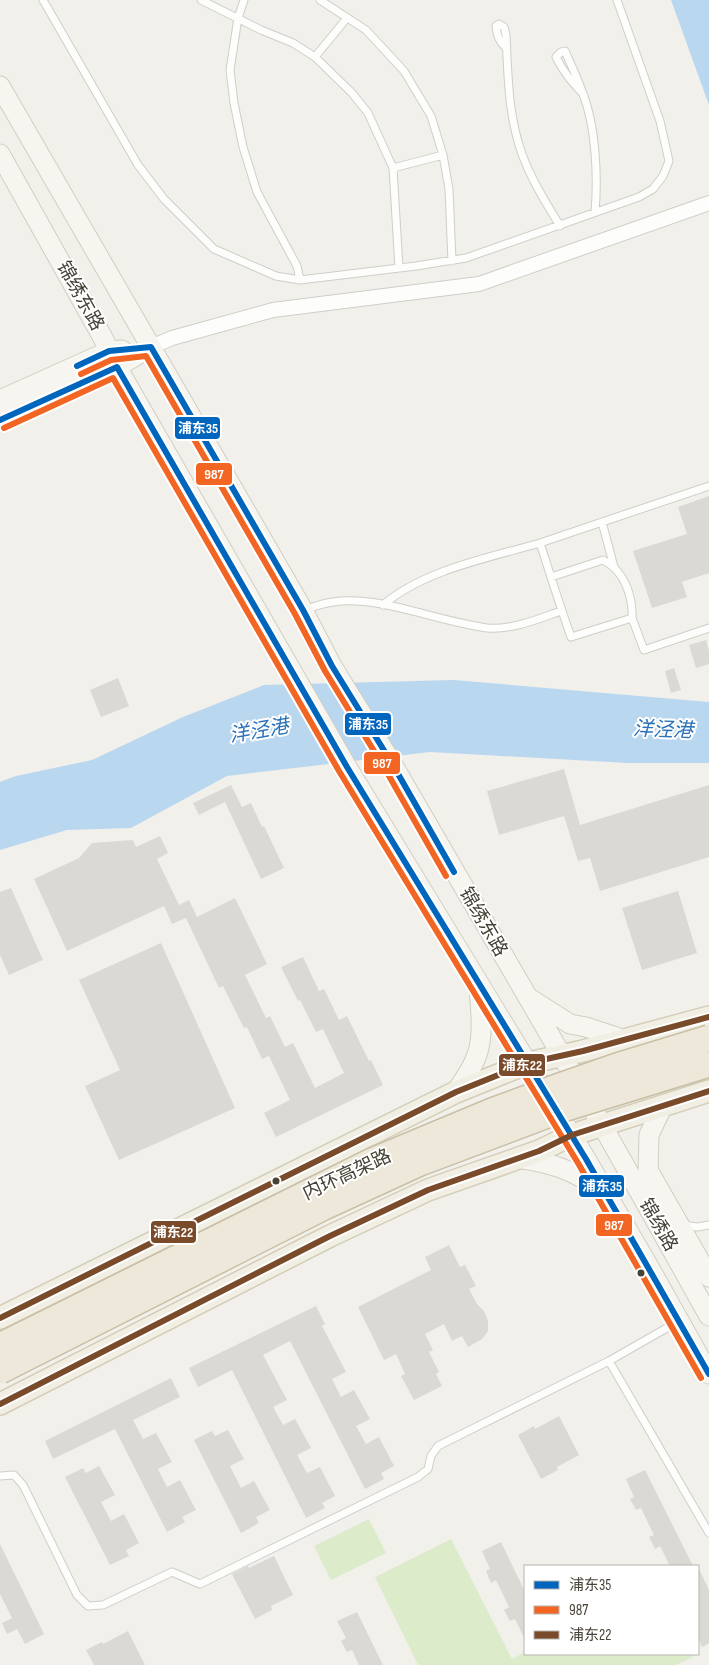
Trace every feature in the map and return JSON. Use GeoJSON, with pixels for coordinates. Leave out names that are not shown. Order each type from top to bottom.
{"type":"FeatureCollection","features":[{"type":"Feature","properties":{"kind":"highway","name":"内环高架路"},"geometry":{"type":"LineString","coordinates":[[0,1346],[372,1162],[548,1091],[617,1066],[709,1038]]}},
{"type":"Feature","properties":{"kind":"highway","name":"内环高架路"},"geometry":{"type":"LineString","coordinates":[[0,1371],[322,1208],[420,1163],[566,1108],[709,1064]]}},
{"type":"Feature","properties":{"kind":"main road","name":"锦绣东路"},"geometry":{"type":"LineString","coordinates":[[0,86],[303,610],[332,666],[393,764],[561,1056]]}},
{"type":"Feature","properties":{"kind":"main road","name":"锦绣东路"},"geometry":{"type":"LineString","coordinates":[[0,154],[113,359],[347,767],[572,1135]]}},
{"type":"Feature","properties":{"kind":"main road"},"geometry":{"type":"LineString","coordinates":[[0,400],[151,347]]}},
{"type":"Feature","properties":{"kind":"main road"},"geometry":{"type":"LineString","coordinates":[[0,420],[113,359]]}},
{"type":"Feature","properties":{"kind":"main road"},"geometry":{"type":"LineString","coordinates":[[456,1092],[467,1076],[480,1044],[482,1021],[479,983]]}},
{"type":"Feature","properties":{"kind":"main road"},"geometry":{"type":"LineString","coordinates":[[525,995],[570,1024],[586,1027],[625,1040]]}},
{"type":"Feature","properties":{"kind":"main road"},"geometry":{"type":"LineString","coordinates":[[0,1318],[456,1092],[528,1063],[625,1040],[709,1017]]}},
{"type":"Feature","properties":{"kind":"main road","name":"锦绣路"},"geometry":{"type":"LineString","coordinates":[[561,1056],[709,1316]]}},
{"type":"Feature","properties":{"kind":"main road"},"geometry":{"type":"LineString","coordinates":[[0,1404],[330,1236],[428,1190],[539,1151],[572,1135],[709,1091]]}},
{"type":"Feature","properties":{"kind":"main road"},"geometry":{"type":"LineString","coordinates":[[663,1105],[650,1135],[648,1170],[709,1277]]}},
{"type":"Feature","properties":{"kind":"main road","name":"锦绣路"},"geometry":{"type":"LineString","coordinates":[[572,1135],[709,1374]]}},
{"type":"Feature","properties":{"kind":"main road"},"geometry":{"type":"LineString","coordinates":[[517,1158],[545,1162],[566,1168],[586,1179],[608,1196]]}},
{"type":"Feature","properties":{"kind":"street"},"geometry":{"type":"LineString","coordinates":[[151,347],[172,338],[273,310],[479,284],[709,203]]}},
{"type":"Feature","properties":{"kind":"lane"},"geometry":{"type":"LineString","coordinates":[[43,0],[138,165],[164,198],[214,249],[276,276],[300,280],[466,258],[640,197],[653,189],[663,176],[669,162],[660,121],[617,0]]}},
{"type":"Feature","properties":{"kind":"lane"},"geometry":{"type":"LineString","coordinates":[[201,0],[292,43],[314,56],[346,86],[368,113],[393,168],[399,268]]}},
{"type":"Feature","properties":{"kind":"lane"},"geometry":{"type":"LineString","coordinates":[[244,0],[238,18],[230,70],[234,103],[243,147],[257,192],[297,266],[300,280]]}},
{"type":"Feature","properties":{"kind":"lane"},"geometry":{"type":"LineString","coordinates":[[320,0],[366,30],[404,71],[431,116],[449,189],[452,261]]}},
{"type":"Feature","properties":{"kind":"lane"},"geometry":{"type":"LineString","coordinates":[[314,56],[347,18]]}},
{"type":"Feature","properties":{"kind":"lane"},"geometry":{"type":"LineString","coordinates":[[506,48],[499,40],[497,34],[496,26],[499,24],[504,27],[506,35],[510,103],[522,155],[560,226]]}},
{"type":"Feature","properties":{"kind":"lane"},"geometry":{"type":"LineString","coordinates":[[584,95],[560,66],[556,57],[560,52],[565,51],[584,95],[595,156],[597,186],[595,212]]}},
{"type":"Feature","properties":{"kind":"lane"},"geometry":{"type":"LineString","coordinates":[[393,168],[442,155]]}},
{"type":"Feature","properties":{"kind":"lane"},"geometry":{"type":"LineString","coordinates":[[383,605],[406,587],[426,578],[540,543],[709,486]]}},
{"type":"Feature","properties":{"kind":"lane"},"geometry":{"type":"LineString","coordinates":[[602,522],[614,567]]}},
{"type":"Feature","properties":{"kind":"lane"},"geometry":{"type":"LineString","coordinates":[[540,543],[571,637],[632,618]]}},
{"type":"Feature","properties":{"kind":"lane"},"geometry":{"type":"LineString","coordinates":[[550,577],[603,560],[611,554]]}},
{"type":"Feature","properties":{"kind":"lane"},"geometry":{"type":"LineString","coordinates":[[603,560],[614,567],[622,578],[631,602],[632,618],[644,650],[709,628]]}},
{"type":"Feature","properties":{"kind":"lane"},"geometry":{"type":"LineString","coordinates":[[303,610],[335,601],[383,605],[487,628],[505,628],[562,611]]}},
{"type":"Feature","properties":{"kind":"lane"},"geometry":{"type":"LineString","coordinates":[[681,1225],[697,1227],[709,1225]]}},
{"type":"Feature","properties":{"kind":"lane"},"geometry":{"type":"LineString","coordinates":[[0,1476],[14,1475],[24,1485],[77,1595],[88,1606],[102,1605],[172,1572],[200,1584],[418,1477],[428,1470],[431,1456],[438,1446],[609,1360],[679,1320]]}},
{"type":"Feature","properties":{"kind":"lane"},"geometry":{"type":"LineString","coordinates":[[609,1360],[709,1533]]}},
{"type":"Feature","properties":{"kind":"green space"},"geometry":{"type":"Polygon","coordinates":[[[369,1519],[386,1553],[331,1580],[314,1546],[369,1519]]]}},
{"type":"Feature","properties":{"kind":"green space"},"geometry":{"type":"Polygon","coordinates":[[[451,1539],[512,1659],[524,1653],[524,1655],[692,1655],[693,1657],[676,1665],[418,1665],[375,1577],[451,1539]]]}},
{"type":"Feature","properties":{"kind":"water"},"geometry":{"type":"Polygon","coordinates":[[[671,0],[709,0],[709,105],[671,0]]]}},
{"type":"Feature","properties":{"kind":"water","name":"洋泾港"},"geometry":{"type":"Polygon","coordinates":[[[454,680],[709,702],[709,763],[627,763],[430,752],[227,776],[131,828],[67,830],[0,850],[0,782],[16,776],[92,760],[183,717],[264,685],[454,680]]]}},
{"type":"Feature","properties":{"kind":"building"},"geometry":{"type":"Polygon","coordinates":[[[709,496],[709,573],[682,582],[687,597],[652,608],[633,551],[687,534],[678,507],[709,496]]]}},
{"type":"Feature","properties":{"kind":"building"},"geometry":{"type":"Polygon","coordinates":[[[706,640],[709,651],[709,664],[696,668],[689,645],[706,640]]]}},
{"type":"Feature","properties":{"kind":"building"},"geometry":{"type":"Polygon","coordinates":[[[674,668],[681,690],[671,693],[665,671],[674,668]]]}},
{"type":"Feature","properties":{"kind":"building"},"geometry":{"type":"Polygon","coordinates":[[[118,678],[129,706],[101,717],[90,690],[118,678]]]}},
{"type":"Feature","properties":{"kind":"building"},"geometry":{"type":"Polygon","coordinates":[[[564,769],[580,825],[709,785],[709,857],[600,891],[590,858],[578,861],[564,816],[499,835],[487,791],[564,769]]]}},
{"type":"Feature","properties":{"kind":"building"},"geometry":{"type":"Polygon","coordinates":[[[231,785],[242,807],[251,803],[284,868],[261,879],[225,802],[199,815],[193,803],[231,785]]]}},
{"type":"Feature","properties":{"kind":"building"},"geometry":{"type":"Polygon","coordinates":[[[160,836],[168,853],[157,859],[179,905],[189,900],[197,917],[235,898],[267,964],[245,975],[266,1018],[270,1016],[285,1047],[293,1043],[315,1088],[344,1073],[323,1029],[316,1032],[281,967],[303,957],[319,991],[324,989],[339,1020],[347,1016],[383,1085],[276,1137],[264,1113],[290,1100],[269,1056],[262,1059],[247,1027],[244,1028],[223,986],[219,988],[186,918],[172,924],[164,906],[67,951],[34,879],[79,858],[92,843],[133,840],[136,847],[160,836]]]}},
{"type":"Feature","properties":{"kind":"building"},"geometry":{"type":"Polygon","coordinates":[[[11,888],[43,960],[9,975],[0,955],[0,892],[11,888]]]}},
{"type":"Feature","properties":{"kind":"building"},"geometry":{"type":"Polygon","coordinates":[[[678,891],[697,953],[642,970],[622,908],[678,891]]]}},
{"type":"Feature","properties":{"kind":"building"},"geometry":{"type":"Polygon","coordinates":[[[161,943],[235,1108],[119,1160],[85,1086],[120,1070],[79,980],[161,943]]]}},
{"type":"Feature","properties":{"kind":"building"},"geometry":{"type":"Polygon","coordinates":[[[449,1245],[460,1267],[465,1265],[476,1286],[469,1289],[477,1304],[484,1311],[488,1321],[488,1331],[482,1339],[468,1347],[462,1336],[452,1341],[444,1324],[425,1334],[433,1350],[429,1352],[439,1372],[436,1374],[442,1386],[414,1400],[401,1376],[405,1374],[396,1354],[384,1360],[358,1307],[431,1270],[425,1257],[449,1245]]]}},
{"type":"Feature","properties":{"kind":"building"},"geometry":{"type":"Polygon","coordinates":[[[316,1306],[325,1324],[322,1326],[346,1372],[332,1379],[341,1397],[354,1390],[370,1419],[356,1426],[366,1444],[379,1437],[394,1466],[381,1473],[384,1479],[365,1489],[290,1341],[263,1355],[287,1400],[273,1407],[283,1425],[295,1419],[311,1448],[297,1455],[307,1473],[320,1467],[335,1496],[322,1503],[325,1508],[306,1518],[232,1370],[198,1387],[189,1368],[316,1306]]]}},
{"type":"Feature","properties":{"kind":"building"},"geometry":{"type":"Polygon","coordinates":[[[171,1378],[180,1397],[133,1420],[143,1439],[156,1433],[172,1462],[158,1469],[167,1487],[180,1480],[196,1510],[182,1517],[185,1522],[167,1532],[115,1429],[53,1459],[45,1441],[171,1378]]]}},
{"type":"Feature","properties":{"kind":"building"},"geometry":{"type":"Polygon","coordinates":[[[559,1416],[579,1455],[557,1467],[558,1470],[541,1479],[518,1435],[534,1426],[535,1429],[559,1416]]]}},
{"type":"Feature","properties":{"kind":"building"},"geometry":{"type":"Polygon","coordinates":[[[228,1430],[244,1459],[230,1466],[241,1488],[254,1481],[270,1510],[256,1517],[259,1523],[241,1533],[194,1440],[212,1431],[215,1436],[228,1430]]]}},
{"type":"Feature","properties":{"kind":"building"},"geometry":{"type":"Polygon","coordinates":[[[99,1466],[115,1495],[101,1502],[111,1521],[124,1514],[139,1543],[126,1550],[129,1556],[110,1565],[65,1477],[83,1468],[86,1473],[99,1466]]]}},
{"type":"Feature","properties":{"kind":"building"},"geometry":{"type":"Polygon","coordinates":[[[645,1470],[692,1565],[670,1565],[660,1546],[655,1549],[649,1537],[654,1535],[641,1508],[636,1510],[630,1499],[634,1497],[626,1479],[645,1470]]]}},
{"type":"Feature","properties":{"kind":"building"},"geometry":{"type":"Polygon","coordinates":[[[501,1542],[524,1590],[524,1638],[515,1619],[510,1621],[504,1610],[509,1607],[496,1580],[491,1583],[486,1571],[490,1569],[482,1551],[501,1542]]]}},
{"type":"Feature","properties":{"kind":"building"},"geometry":{"type":"Polygon","coordinates":[[[0,1544],[44,1634],[25,1644],[17,1629],[7,1634],[2,1623],[12,1618],[0,1594],[0,1544]]]}},
{"type":"Feature","properties":{"kind":"building"},"geometry":{"type":"Polygon","coordinates":[[[274,1556],[293,1595],[271,1606],[272,1610],[255,1619],[232,1574],[274,1556]]]}},
{"type":"Feature","properties":{"kind":"building"},"geometry":{"type":"Polygon","coordinates":[[[699,1569],[709,1590],[709,1643],[702,1647],[699,1640],[699,1569]]]}},
{"type":"Feature","properties":{"kind":"building"},"geometry":{"type":"Polygon","coordinates":[[[357,1612],[383,1665],[359,1665],[352,1650],[347,1652],[341,1641],[346,1638],[337,1621],[357,1612]]]}},
{"type":"Feature","properties":{"kind":"building"},"geometry":{"type":"Polygon","coordinates":[[[128,1631],[145,1665],[94,1665],[86,1650],[102,1642],[103,1644],[128,1631]]]}},
{"type":"Feature","properties":{"kind":"transit line","name":"浦东35"},"geometry":{"type":"LineString","coordinates":[[77,366],[109,351],[151,347],[303,610],[332,666],[393,765],[454,872]]}},
{"type":"Feature","properties":{"kind":"transit line","name":"987"},"geometry":{"type":"LineString","coordinates":[[81,374],[111,360],[146,356],[295,614],[325,671],[385,769],[446,876]]}},
{"type":"Feature","properties":{"kind":"transit line","name":"浦东35"},"geometry":{"type":"LineString","coordinates":[[0,420],[117,367],[347,767],[586,1159],[709,1374]]}},
{"type":"Feature","properties":{"kind":"transit line","name":"987"},"geometry":{"type":"LineString","coordinates":[[4,428],[113,378],[339,771],[578,1163],[701,1378]]}},
{"type":"Feature","properties":{"kind":"transit line","name":"浦东22"},"geometry":{"type":"LineString","coordinates":[[0,1318],[456,1092],[528,1063],[583,1051],[709,1017]]}},
{"type":"Feature","properties":{"kind":"transit line","name":"浦东22"},"geometry":{"type":"LineString","coordinates":[[0,1404],[330,1236],[428,1190],[539,1151],[572,1135],[709,1091]]}}]}
